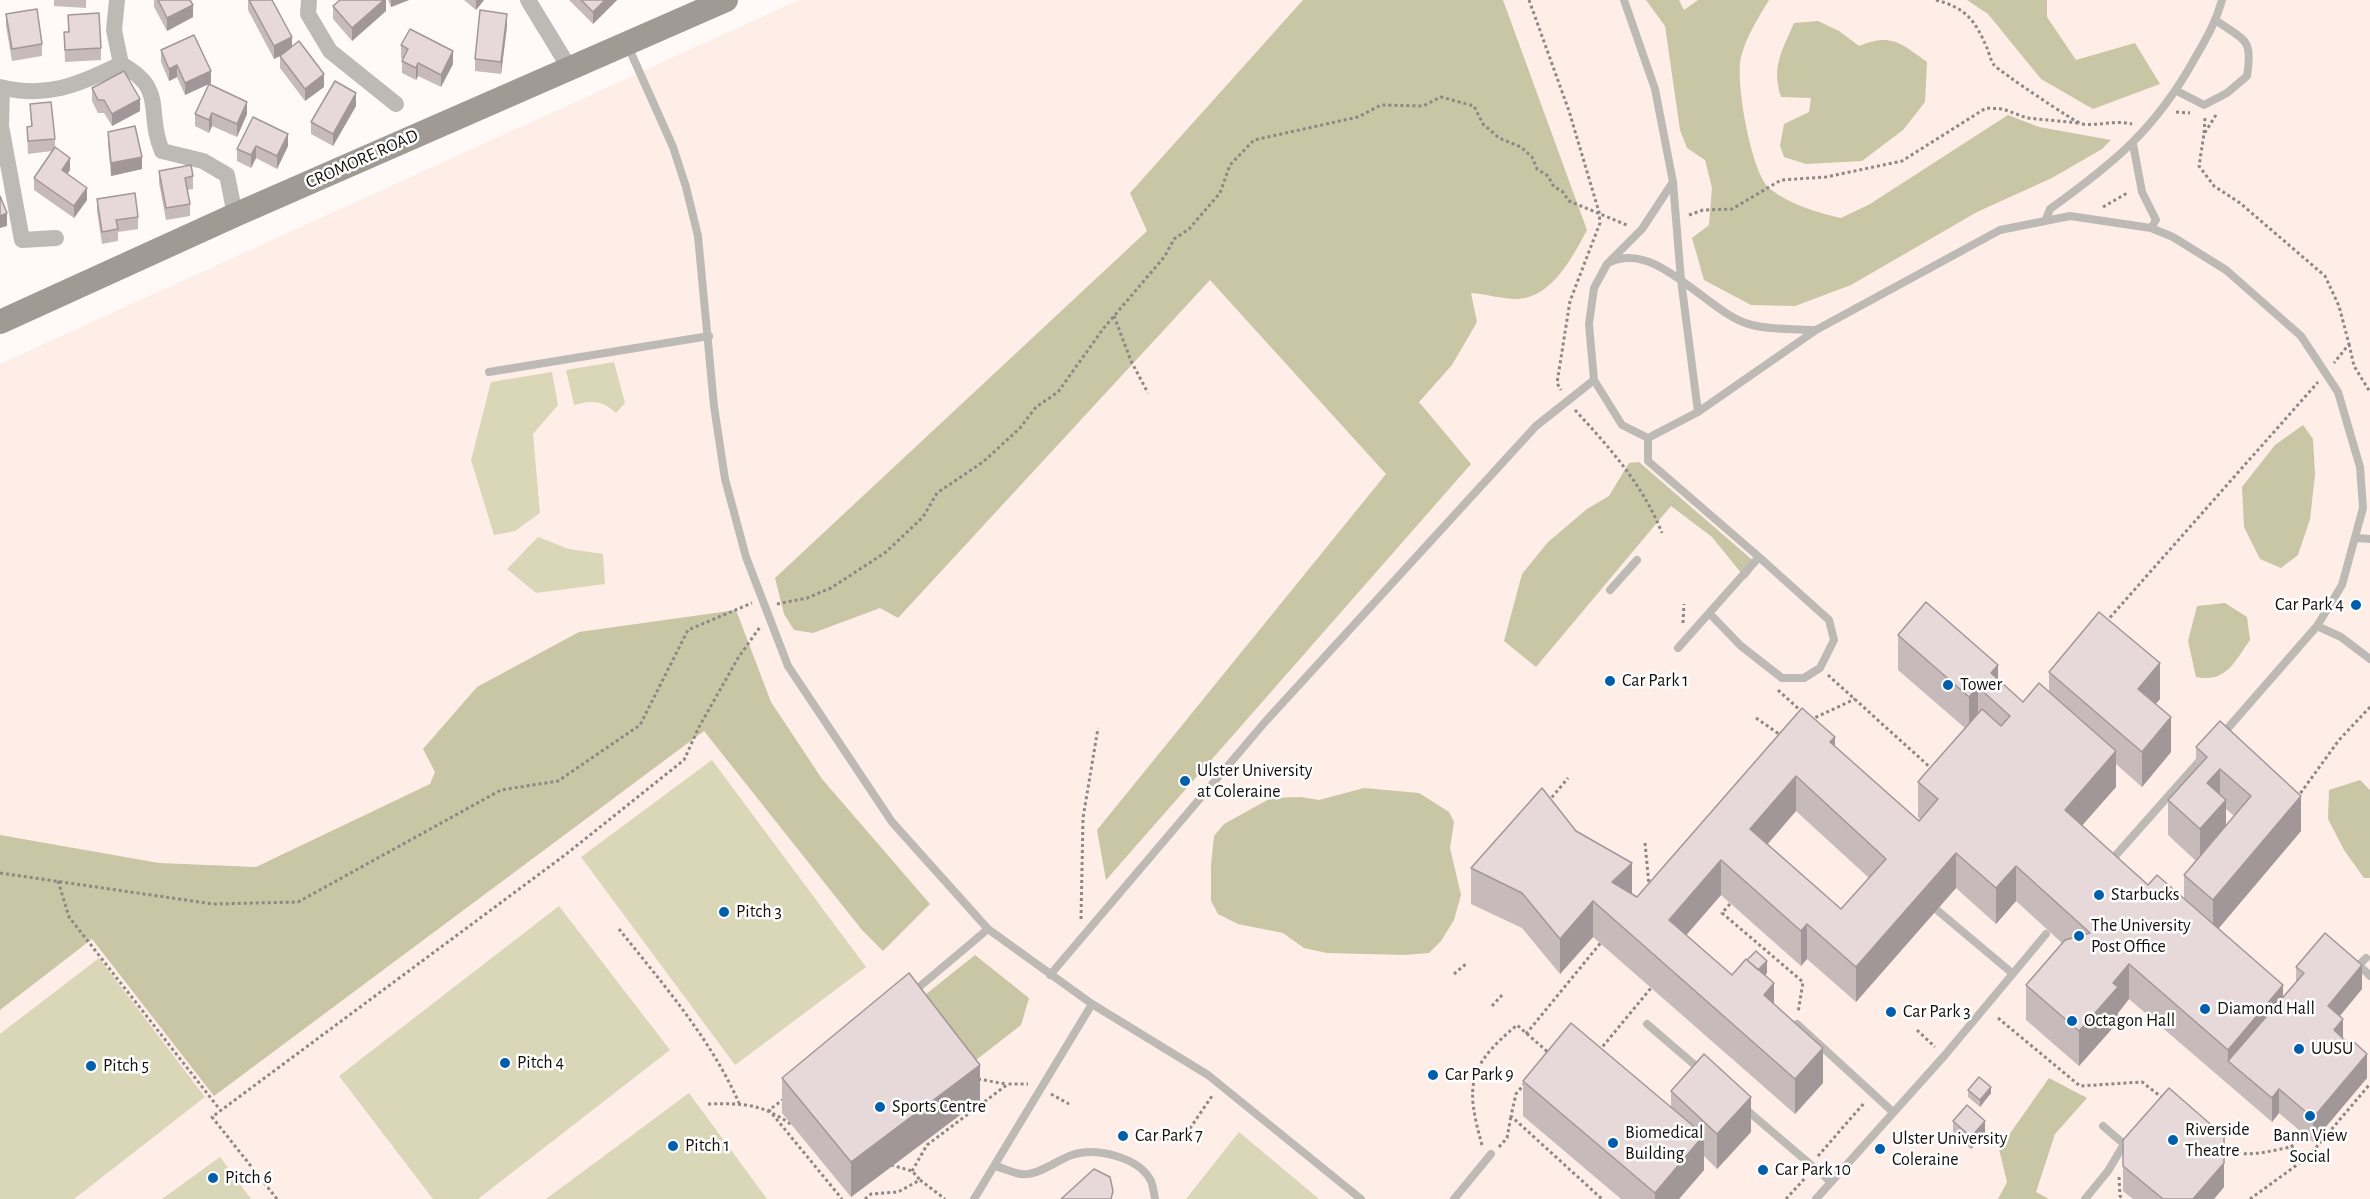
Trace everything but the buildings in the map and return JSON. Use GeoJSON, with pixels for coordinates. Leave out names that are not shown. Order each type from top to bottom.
{"type":"FeatureCollection","features":[{"type":"Feature","properties":{"kind":"main road","name":"CROMORE ROAD"},"geometry":{"type":"LineString","coordinates":[[0,322],[235,215],[726,0]]}},
{"type":"Feature","properties":{"kind":"street"},"geometry":{"type":"LineString","coordinates":[[117,0],[114,30],[121,64],[139,74],[154,99],[154,133],[162,151],[203,161],[227,176],[235,215]]}},
{"type":"Feature","properties":{"kind":"street"},"geometry":{"type":"LineString","coordinates":[[309,0],[308,14],[330,51],[396,104]]}},
{"type":"Feature","properties":{"kind":"street"},"geometry":{"type":"LineString","coordinates":[[528,0],[570,69]]}},
{"type":"Feature","properties":{"kind":"street"},"geometry":{"type":"LineString","coordinates":[[56,238],[22,240],[1,126],[1,87],[38,92],[69,87],[121,64]]}},
{"type":"Feature","properties":{"kind":"lane"},"geometry":{"type":"LineString","coordinates":[[1624,0],[1656,89],[1673,182],[1681,280],[1698,412]]}},
{"type":"Feature","properties":{"kind":"lane"},"geometry":{"type":"LineString","coordinates":[[2046,219],[2050,209],[2107,168],[2133,144],[2162,111],[2177,91],[2217,21],[2222,0]]}},
{"type":"Feature","properties":{"kind":"lane"},"geometry":{"type":"LineString","coordinates":[[2177,91],[2204,105],[2227,93],[2247,76],[2251,51],[2246,42],[2217,21]]}},
{"type":"Feature","properties":{"kind":"lane"},"geometry":{"type":"LineString","coordinates":[[627,44],[672,147],[686,187],[698,236],[714,406],[725,479],[746,557],[788,666],[892,822],[988,929],[1092,1004],[1220,1084],[1361,1199]]}},
{"type":"Feature","properties":{"kind":"lane"},"geometry":{"type":"LineString","coordinates":[[2133,144],[2141,186],[2156,220],[2151,228]]}},
{"type":"Feature","properties":{"kind":"lane"},"geometry":{"type":"LineString","coordinates":[[1648,438],[1622,425],[1594,380],[1590,355],[1591,302],[1593,288],[1607,264],[1639,232],[1673,182]]}},
{"type":"Feature","properties":{"kind":"lane"},"geometry":{"type":"LineString","coordinates":[[1648,438],[1698,412],[1816,330],[2000,230],[2070,216],[2151,228],[2173,237],[2226,270],[2301,336],[2338,392],[2360,467],[2363,508],[2357,538],[2342,585],[2318,626],[2215,744]]}},
{"type":"Feature","properties":{"kind":"lane"},"geometry":{"type":"LineString","coordinates":[[1607,264],[1612,260],[1638,258],[1654,264],[1681,280],[1719,309],[1751,325],[1816,330]]}},
{"type":"Feature","properties":{"kind":"lane"},"geometry":{"type":"LineString","coordinates":[[489,372],[709,336]]}},
{"type":"Feature","properties":{"kind":"lane"},"geometry":{"type":"LineString","coordinates":[[1050,975],[1265,722],[1536,426],[1594,380]]}},
{"type":"Feature","properties":{"kind":"lane"},"geometry":{"type":"LineString","coordinates":[[1648,438],[1648,461],[1829,620],[1834,640],[1820,668],[1804,678],[1782,678],[1741,646],[1709,614]]}},
{"type":"Feature","properties":{"kind":"lane"},"geometry":{"type":"LineString","coordinates":[[2357,538],[2370,539]]}},
{"type":"Feature","properties":{"kind":"lane"},"geometry":{"type":"LineString","coordinates":[[1678,648],[1759,557]]}},
{"type":"Feature","properties":{"kind":"lane"},"geometry":{"type":"LineString","coordinates":[[1610,590],[1637,560]]}},
{"type":"Feature","properties":{"kind":"lane"},"geometry":{"type":"LineString","coordinates":[[2318,626],[2341,637],[2370,659]]}},
{"type":"Feature","properties":{"kind":"lane"},"geometry":{"type":"LineString","coordinates":[[2102,872],[2208,751]]}},
{"type":"Feature","properties":{"kind":"lane"},"geometry":{"type":"LineString","coordinates":[[2102,854],[2118,868]]}},
{"type":"Feature","properties":{"kind":"lane"},"geometry":{"type":"LineString","coordinates":[[1937,910],[2012,973]]}},
{"type":"Feature","properties":{"kind":"lane"},"geometry":{"type":"LineString","coordinates":[[900,1003],[988,929]]}},
{"type":"Feature","properties":{"kind":"lane"},"geometry":{"type":"LineString","coordinates":[[1816,1199],[1945,1054],[2046,934]]}},
{"type":"Feature","properties":{"kind":"lane"},"geometry":{"type":"LineString","coordinates":[[2366,958],[2360,965],[2370,976]]}},
{"type":"Feature","properties":{"kind":"lane"},"geometry":{"type":"LineString","coordinates":[[974,1199],[1092,1004]]}},
{"type":"Feature","properties":{"kind":"lane"},"geometry":{"type":"LineString","coordinates":[[1647,1023],[1708,1077]]}},
{"type":"Feature","properties":{"kind":"lane"},"geometry":{"type":"LineString","coordinates":[[1797,1024],[1893,1112]]}},
{"type":"Feature","properties":{"kind":"lane"},"geometry":{"type":"LineString","coordinates":[[1735,1100],[1831,1182]]}},
{"type":"Feature","properties":{"kind":"lane"},"geometry":{"type":"LineString","coordinates":[[2085,1199],[2108,1171],[2124,1144],[2103,1126]]}},
{"type":"Feature","properties":{"kind":"lane"},"geometry":{"type":"LineString","coordinates":[[995,1166],[1022,1175],[1081,1153],[1106,1154],[1133,1163],[1145,1173],[1151,1182],[1155,1199]]}},
{"type":"Feature","properties":{"kind":"lane"},"geometry":{"type":"LineString","coordinates":[[1454,1199],[1491,1154]]}},
{"type":"Feature","properties":{"kind":"path"},"geometry":{"type":"LineString","coordinates":[[1529,0],[1569,111],[1599,212],[1600,223],[1570,301],[1557,383],[1566,402],[1616,454],[1652,507],[1662,533]]}},
{"type":"Feature","properties":{"kind":"path"},"geometry":{"type":"LineString","coordinates":[[1936,0],[1956,5],[1968,15],[1979,28],[1994,65],[2079,123]]}},
{"type":"Feature","properties":{"kind":"path"},"geometry":{"type":"LineString","coordinates":[[0,873],[213,904],[298,902],[501,790],[558,781],[639,725],[688,630],[762,599],[779,604],[807,598],[831,588],[886,552],[923,517],[937,493],[983,462],[1020,428],[1036,407],[1058,392],[1114,316],[1165,255],[1174,239],[1189,229],[1220,193],[1230,165],[1254,140],[1358,117],[1381,105],[1423,106],[1441,98],[1474,106],[1484,124],[1499,138],[1521,147],[1532,157],[1537,170],[1548,176],[1554,187],[1562,191],[1569,201],[1599,212],[1639,232]]}},
{"type":"Feature","properties":{"kind":"path"},"geometry":{"type":"LineString","coordinates":[[1677,230],[1682,229],[1686,217],[1703,210],[1732,209],[1781,180],[1826,177],[1902,161],[1986,108],[2003,109],[2027,118],[2098,125],[2121,122],[2146,127]]}},
{"type":"Feature","properties":{"kind":"path"},"geometry":{"type":"LineString","coordinates":[[2162,111],[2194,113]]}},
{"type":"Feature","properties":{"kind":"path"},"geometry":{"type":"LineString","coordinates":[[2205,114],[2199,166],[2214,186],[2241,202],[2325,276],[2339,306],[2354,366],[2370,392]]}},
{"type":"Feature","properties":{"kind":"path"},"geometry":{"type":"LineString","coordinates":[[2204,134],[2216,114]]}},
{"type":"Feature","properties":{"kind":"path"},"geometry":{"type":"LineString","coordinates":[[2097,220],[2099,211],[2106,205],[2141,186]]}},
{"type":"Feature","properties":{"kind":"path"},"geometry":{"type":"LineString","coordinates":[[1114,316],[1131,361],[1148,393]]}},
{"type":"Feature","properties":{"kind":"path"},"geometry":{"type":"LineString","coordinates":[[2101,628],[2326,374],[2349,344]]}},
{"type":"Feature","properties":{"kind":"path"},"geometry":{"type":"LineString","coordinates":[[277,1199],[212,1117],[565,855],[684,760],[699,727],[738,658],[779,604]]}},
{"type":"Feature","properties":{"kind":"path"},"geometry":{"type":"LineString","coordinates":[[1820,668],[1939,775]]}},
{"type":"Feature","properties":{"kind":"path"},"geometry":{"type":"LineString","coordinates":[[1800,724],[1855,699]]}},
{"type":"Feature","properties":{"kind":"path"},"geometry":{"type":"LineString","coordinates":[[2294,802],[2339,740],[2370,707]]}},
{"type":"Feature","properties":{"kind":"path"},"geometry":{"type":"LineString","coordinates":[[1756,718],[1779,734],[1790,729]]}},
{"type":"Feature","properties":{"kind":"path"},"geometry":{"type":"LineString","coordinates":[[1083,935],[1080,908],[1083,818],[1098,728]]}},
{"type":"Feature","properties":{"kind":"path"},"geometry":{"type":"LineString","coordinates":[[1545,805],[1568,778]]}},
{"type":"Feature","properties":{"kind":"path"},"geometry":{"type":"LineString","coordinates":[[1645,843],[1650,891]]}},
{"type":"Feature","properties":{"kind":"path"},"geometry":{"type":"LineString","coordinates":[[58,881],[69,917],[220,1111]]}},
{"type":"Feature","properties":{"kind":"path"},"geometry":{"type":"LineString","coordinates":[[1730,904],[1722,913],[1803,982],[1797,1024]]}},
{"type":"Feature","properties":{"kind":"path"},"geometry":{"type":"LineString","coordinates":[[618,929],[676,1002],[730,1083],[739,1103]]}},
{"type":"Feature","properties":{"kind":"path"},"geometry":{"type":"LineString","coordinates":[[1526,1034],[1605,937]]}},
{"type":"Feature","properties":{"kind":"path"},"geometry":{"type":"LineString","coordinates":[[1455,974],[1467,963]]}},
{"type":"Feature","properties":{"kind":"path"},"geometry":{"type":"LineString","coordinates":[[1591,1060],[1651,988]]}},
{"type":"Feature","properties":{"kind":"path"},"geometry":{"type":"LineString","coordinates":[[1492,1006],[1502,995]]}},
{"type":"Feature","properties":{"kind":"path"},"geometry":{"type":"LineString","coordinates":[[1998,1018],[2080,1086],[2142,1082],[2165,1100]]}},
{"type":"Feature","properties":{"kind":"path"},"geometry":{"type":"LineString","coordinates":[[1478,1151],[1483,1146],[1472,1106],[1471,1090],[1476,1071],[1505,1033],[1517,1025],[1550,1054],[1548,1060]]}},
{"type":"Feature","properties":{"kind":"path"},"geometry":{"type":"LineString","coordinates":[[1917,1030],[1935,1047]]}},
{"type":"Feature","properties":{"kind":"path"},"geometry":{"type":"LineString","coordinates":[[972,1072],[980,1081],[1026,1084],[1041,1088],[1069,1104]]}},
{"type":"Feature","properties":{"kind":"path"},"geometry":{"type":"LineString","coordinates":[[1491,1154],[1507,1138],[1516,1094],[1529,1077]]}},
{"type":"Feature","properties":{"kind":"path"},"geometry":{"type":"LineString","coordinates":[[912,1171],[927,1145],[1008,1084]]}},
{"type":"Feature","properties":{"kind":"path"},"geometry":{"type":"LineString","coordinates":[[1154,1138],[1182,1140],[1220,1084]]}},
{"type":"Feature","properties":{"kind":"path"},"geometry":{"type":"LineString","coordinates":[[2250,1199],[2308,1157],[2370,1084]]}},
{"type":"Feature","properties":{"kind":"path"},"geometry":{"type":"LineString","coordinates":[[770,1110],[788,1096]]}},
{"type":"Feature","properties":{"kind":"path"},"geometry":{"type":"LineString","coordinates":[[1817,1158],[1866,1101]]}},
{"type":"Feature","properties":{"kind":"path"},"geometry":{"type":"LineString","coordinates":[[708,1104],[739,1103],[770,1110],[792,1125]]}},
{"type":"Feature","properties":{"kind":"path"},"geometry":{"type":"LineString","coordinates":[[770,1110],[843,1199]]}},
{"type":"Feature","properties":{"kind":"path"},"geometry":{"type":"LineString","coordinates":[[1511,1116],[1602,1199]]}},
{"type":"Feature","properties":{"kind":"path"},"geometry":{"type":"LineString","coordinates":[[2216,1144],[2232,1153],[2253,1154],[2291,1147],[2304,1134]]}},
{"type":"Feature","properties":{"kind":"path"},"geometry":{"type":"LineString","coordinates":[[2291,1147],[2308,1157]]}},
{"type":"Feature","properties":{"kind":"path"},"geometry":{"type":"LineString","coordinates":[[891,1165],[912,1171],[945,1199]]}},
{"type":"Feature","properties":{"kind":"path"},"geometry":{"type":"LineString","coordinates":[[1786,1199],[1807,1175]]}},
{"type":"Feature","properties":{"kind":"path"},"geometry":{"type":"LineString","coordinates":[[2120,1179],[2120,1196],[2123,1199]]}},
{"type":"Feature","properties":{"kind":"path"},"geometry":{"type":"LineString","coordinates":[[865,1199],[872,1194],[898,1192],[920,1180]]}},
{"type":"Feature","properties":{"kind":"shaded area","name":"Ulster University at Coleraine"},"geometry":{"type":"Polygon","coordinates":[[[799,0],[2370,0],[2370,1199],[0,1199],[0,364],[799,0]]]}},
{"type":"Feature","properties":{"kind":"shaded area"},"geometry":{"type":"Polygon","coordinates":[[[1303,0],[1503,0],[1587,230],[1560,274],[1541,291],[1529,297],[1517,299],[1471,293],[1477,322],[1452,365],[1419,402],[1471,464],[1106,880],[1097,830],[1386,474],[1210,280],[898,618],[880,608],[813,633],[794,630],[784,614],[775,578],[1147,231],[1130,193],[1303,0]]]}},
{"type":"Feature","properties":{"kind":"shaded area"},"geometry":{"type":"Polygon","coordinates":[[[1646,0],[1679,0],[1684,10],[1698,0],[1769,0],[1749,35],[1741,57],[1740,85],[1751,147],[1763,180],[1770,189],[1795,204],[1822,213],[1841,218],[1870,204],[2008,115],[2039,127],[2111,140],[2102,149],[2052,178],[1977,212],[1851,285],[1795,306],[1751,305],[1704,280],[1692,238],[1709,225],[1712,188],[1705,160],[1687,148],[1680,130],[1665,26],[1646,0]]]}},
{"type":"Feature","properties":{"kind":"shaded area"},"geometry":{"type":"Polygon","coordinates":[[[1967,0],[2047,0],[2047,17],[2076,60],[2135,43],[2160,84],[2093,109],[2041,79],[1988,14],[1967,0]]]}},
{"type":"Feature","properties":{"kind":"shaded area"},"geometry":{"type":"Polygon","coordinates":[[[1818,21],[1839,31],[1859,46],[1888,40],[1902,45],[1927,62],[1925,102],[1903,130],[1862,161],[1806,164],[1784,157],[1780,146],[1784,124],[1809,112],[1811,98],[1781,97],[1777,77],[1779,59],[1794,23],[1818,21]]]}},
{"type":"Feature","properties":{"kind":"shaded area"},"geometry":{"type":"Polygon","coordinates":[[[614,362],[625,403],[616,413],[596,402],[574,405],[566,370],[614,362]]]}},
{"type":"Feature","properties":{"kind":"shaded area"},"geometry":{"type":"Polygon","coordinates":[[[552,372],[558,405],[533,434],[540,513],[515,531],[494,535],[471,460],[491,382],[552,372]]]}},
{"type":"Feature","properties":{"kind":"shaded area"},"geometry":{"type":"Polygon","coordinates":[[[2303,425],[2313,439],[2315,475],[2310,519],[2298,555],[2281,568],[2260,559],[2244,527],[2242,487],[2275,445],[2303,425]]]}},
{"type":"Feature","properties":{"kind":"shaded area"},"geometry":{"type":"Polygon","coordinates":[[[1639,462],[1757,564],[1746,579],[1712,537],[1671,506],[1536,667],[1504,641],[1522,574],[1548,542],[1587,509],[1609,496],[1629,463],[1639,462]]]}},
{"type":"Feature","properties":{"kind":"shaded area"},"geometry":{"type":"Polygon","coordinates":[[[538,537],[569,549],[603,554],[605,584],[536,593],[507,569],[538,537]]]}},
{"type":"Feature","properties":{"kind":"shaded area"},"geometry":{"type":"Polygon","coordinates":[[[2225,603],[2247,617],[2250,640],[2234,663],[2222,674],[2207,678],[2196,677],[2188,641],[2197,606],[2225,603]]]}},
{"type":"Feature","properties":{"kind":"shaded area"},"geometry":{"type":"Polygon","coordinates":[[[736,610],[771,702],[822,779],[930,904],[883,951],[862,930],[704,731],[214,1096],[92,939],[0,1010],[0,835],[159,863],[256,867],[430,784],[435,772],[423,749],[477,687],[579,632],[736,610]]]}},
{"type":"Feature","properties":{"kind":"shaded area","name":"Pitch 3"},"geometry":{"type":"Polygon","coordinates":[[[712,760],[866,967],[735,1065],[581,857],[712,760]]]}},
{"type":"Feature","properties":{"kind":"shaded area"},"geometry":{"type":"Polygon","coordinates":[[[2360,780],[2370,790],[2370,878],[2364,878],[2344,850],[2328,819],[2329,790],[2360,780]]]}},
{"type":"Feature","properties":{"kind":"shaded area"},"geometry":{"type":"Polygon","coordinates":[[[1364,788],[1419,793],[1449,812],[1454,822],[1450,848],[1461,895],[1454,920],[1441,941],[1429,953],[1405,955],[1327,953],[1304,948],[1283,933],[1238,924],[1218,914],[1211,901],[1211,865],[1214,836],[1224,824],[1271,798],[1301,797],[1319,800],[1364,788]]]}},
{"type":"Feature","properties":{"kind":"shaded area","name":"Pitch 4"},"geometry":{"type":"Polygon","coordinates":[[[559,906],[670,1050],[478,1199],[433,1199],[339,1076],[559,906]]]}},
{"type":"Feature","properties":{"kind":"shaded area"},"geometry":{"type":"Polygon","coordinates":[[[975,955],[1029,998],[1021,1025],[971,1064],[925,995],[975,955]]]}},
{"type":"Feature","properties":{"kind":"shaded area","name":"Pitch 5"},"geometry":{"type":"Polygon","coordinates":[[[99,958],[205,1097],[74,1199],[0,1199],[0,1034],[99,958]]]}},
{"type":"Feature","properties":{"kind":"shaded area"},"geometry":{"type":"Polygon","coordinates":[[[2049,1078],[2087,1098],[2055,1134],[2036,1192],[2049,1199],[1998,1199],[2007,1182],[1999,1149],[2049,1078]]]}},
{"type":"Feature","properties":{"kind":"shaded area","name":"Pitch 1"},"geometry":{"type":"Polygon","coordinates":[[[689,1093],[767,1199],[546,1199],[689,1093]]]}},
{"type":"Feature","properties":{"kind":"shaded area"},"geometry":{"type":"Polygon","coordinates":[[[1239,1132],[1319,1199],[1186,1199],[1239,1132]]]}},
{"type":"Feature","properties":{"kind":"shaded area","name":"Pitch 6"},"geometry":{"type":"Polygon","coordinates":[[[220,1157],[251,1199],[162,1199],[220,1157]]]}},
{"type":"Feature","properties":{"kind":"place","name":"Car Park 4"},"geometry":{"type":"Point","coordinates":[2356,605]}},
{"type":"Feature","properties":{"kind":"place","name":"Car Park 1"},"geometry":{"type":"Point","coordinates":[1610,681]}},
{"type":"Feature","properties":{"kind":"place","name":"Tower"},"geometry":{"type":"Point","coordinates":[1948,685]}},
{"type":"Feature","properties":{"kind":"place","name":"Ulster University at Coleraine"},"geometry":{"type":"Point","coordinates":[1185,781]}},
{"type":"Feature","properties":{"kind":"place","name":"Starbucks"},"geometry":{"type":"Point","coordinates":[2099,895]}},
{"type":"Feature","properties":{"kind":"place","name":"Pitch 3"},"geometry":{"type":"Point","coordinates":[724,912]}},
{"type":"Feature","properties":{"kind":"place","name":"The University Post Office"},"geometry":{"type":"Point","coordinates":[2079,936]}},
{"type":"Feature","properties":{"kind":"place","name":"Diamond Hall"},"geometry":{"type":"Point","coordinates":[2205,1009]}},
{"type":"Feature","properties":{"kind":"place","name":"Car Park 3"},"geometry":{"type":"Point","coordinates":[1891,1012]}},
{"type":"Feature","properties":{"kind":"place","name":"Octagon Hall"},"geometry":{"type":"Point","coordinates":[2072,1021]}},
{"type":"Feature","properties":{"kind":"place","name":"UUSU"},"geometry":{"type":"Point","coordinates":[2299,1049]}},
{"type":"Feature","properties":{"kind":"place","name":"Pitch 4"},"geometry":{"type":"Point","coordinates":[505,1063]}},
{"type":"Feature","properties":{"kind":"place","name":"Pitch 5"},"geometry":{"type":"Point","coordinates":[91,1066]}},
{"type":"Feature","properties":{"kind":"place","name":"Car Park 9"},"geometry":{"type":"Point","coordinates":[1433,1075]}},
{"type":"Feature","properties":{"kind":"place","name":"Sports Centre"},"geometry":{"type":"Point","coordinates":[880,1107]}},
{"type":"Feature","properties":{"kind":"place","name":"Bann View Social"},"geometry":{"type":"Point","coordinates":[2310,1116]}},
{"type":"Feature","properties":{"kind":"place","name":"Car Park 7"},"geometry":{"type":"Point","coordinates":[1123,1136]}},
{"type":"Feature","properties":{"kind":"place","name":"Riverside Theatre"},"geometry":{"type":"Point","coordinates":[2173,1140]}},
{"type":"Feature","properties":{"kind":"place","name":"Biomedical Building"},"geometry":{"type":"Point","coordinates":[1613,1143]}},
{"type":"Feature","properties":{"kind":"place","name":"Pitch 1"},"geometry":{"type":"Point","coordinates":[673,1146]}},
{"type":"Feature","properties":{"kind":"place","name":"Ulster University Coleraine"},"geometry":{"type":"Point","coordinates":[1880,1149]}},
{"type":"Feature","properties":{"kind":"place","name":"Car Park 10"},"geometry":{"type":"Point","coordinates":[1763,1170]}},
{"type":"Feature","properties":{"kind":"place","name":"Pitch 6"},"geometry":{"type":"Point","coordinates":[213,1178]}}]}
